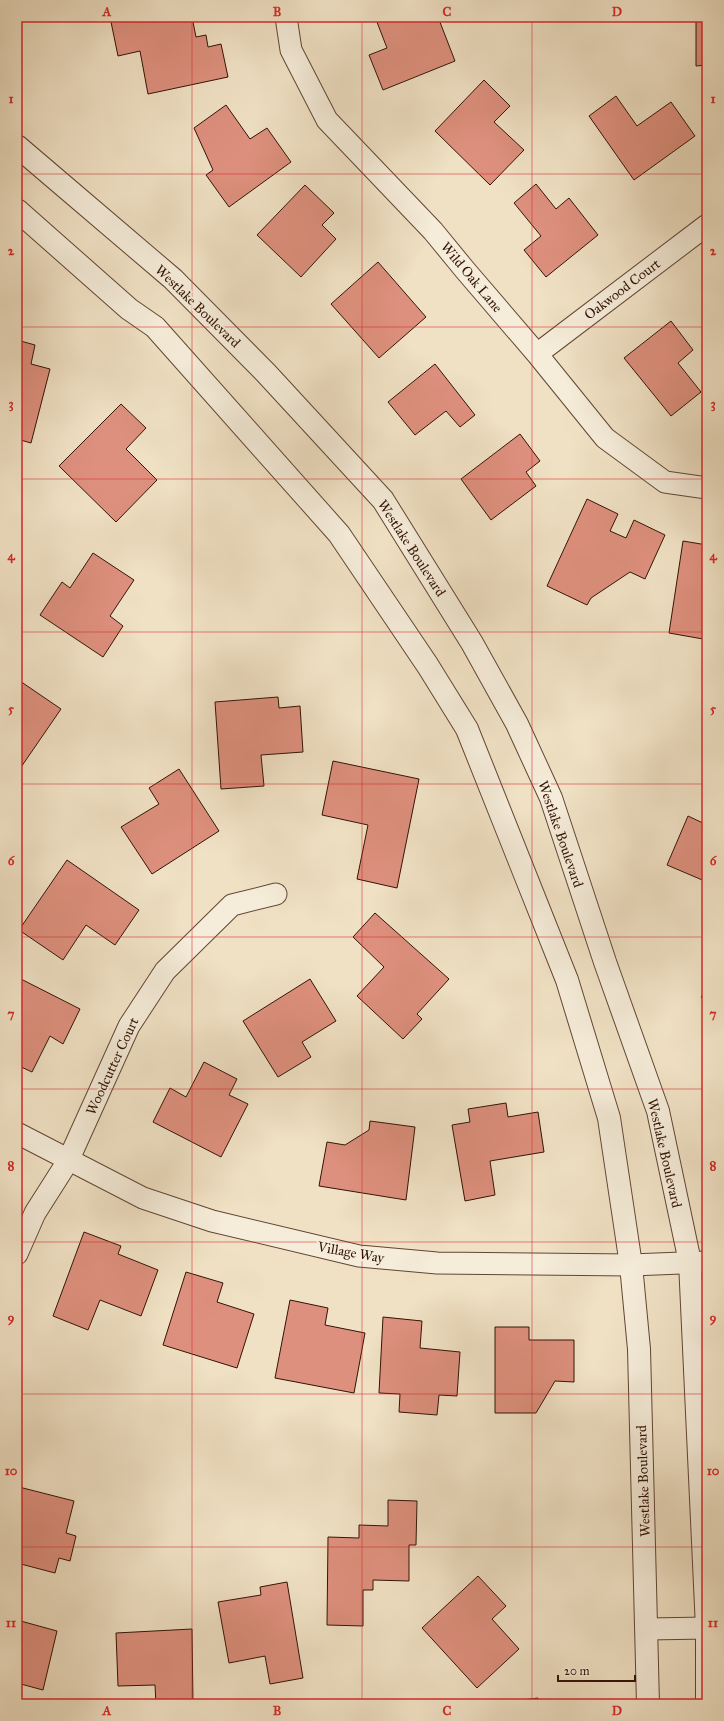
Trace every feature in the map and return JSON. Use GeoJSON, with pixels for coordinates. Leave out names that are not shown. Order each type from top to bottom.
{"type":"FeatureCollection","features":[{"type":"Feature","properties":{"kind":"street","name":"Wild Oak Lane"},"geometry":{"type":"LineString","coordinates":[[286,17],[291,50],[326,120],[433,230],[464,270],[537,354],[605,438],[665,482],[707,488]]}},
{"type":"Feature","properties":{"kind":"street","name":"Westlake Boulevard"},"geometry":{"type":"LineString","coordinates":[[17,146],[173,279],[266,373],[383,500],[472,643],[517,724],[551,798],[605,962],[658,1111],[698,1262],[707,1628],[707,1704]]}},
{"type":"Feature","properties":{"kind":"street","name":"Westlake Boulevard"},"geometry":{"type":"LineString","coordinates":[[17,210],[129,309],[155,327],[339,534],[428,666],[467,729],[567,980],[609,1118],[631,1265],[639,1349],[648,1704]]}},
{"type":"Feature","properties":{"kind":"street","name":"Oakwood Court"},"geometry":{"type":"LineString","coordinates":[[537,354],[707,224]]}},
{"type":"Feature","properties":{"kind":"street","name":"Woodcutter Court"},"geometry":{"type":"LineString","coordinates":[[17,1254],[35,1213],[68,1161],[129,1026],[165,971],[232,905],[276,894]]}},
{"type":"Feature","properties":{"kind":"street","name":"Village Way"},"geometry":{"type":"LineString","coordinates":[[17,1133],[68,1161],[143,1198],[212,1221],[359,1256],[437,1263],[631,1265],[698,1262]]}},
{"type":"Feature","properties":{"kind":"street"},"geometry":{"type":"LineString","coordinates":[[647,1629],[707,1628]]}},
{"type":"Feature","properties":{"kind":"building"},"geometry":{"type":"Polygon","coordinates":[[[110,17],[192,17],[196,37],[206,35],[208,47],[221,44],[228,77],[148,94],[140,51],[118,56],[110,17]]]}},
{"type":"Feature","properties":{"kind":"building"},"geometry":{"type":"Polygon","coordinates":[[[375,17],[438,17],[455,61],[383,90],[369,55],[387,48],[375,17]]]}},
{"type":"Feature","properties":{"kind":"building"},"geometry":{"type":"Polygon","coordinates":[[[696,17],[707,17],[707,65],[696,66],[696,17]]]}},
{"type":"Feature","properties":{"kind":"building"},"geometry":{"type":"Polygon","coordinates":[[[484,80],[510,106],[494,122],[524,150],[490,185],[435,131],[484,80]]]}},
{"type":"Feature","properties":{"kind":"building"},"geometry":{"type":"Polygon","coordinates":[[[616,96],[637,126],[671,102],[695,136],[634,180],[589,116],[616,96]]]}},
{"type":"Feature","properties":{"kind":"building"},"geometry":{"type":"Polygon","coordinates":[[[226,105],[250,139],[267,128],[291,162],[229,207],[206,175],[213,170],[194,128],[226,105]]]}},
{"type":"Feature","properties":{"kind":"building"},"geometry":{"type":"Polygon","coordinates":[[[536,184],[556,209],[569,198],[598,235],[546,277],[524,250],[541,236],[514,203],[536,184]]]}},
{"type":"Feature","properties":{"kind":"building"},"geometry":{"type":"Polygon","coordinates":[[[305,185],[334,213],[322,225],[336,239],[301,277],[257,235],[305,185]]]}},
{"type":"Feature","properties":{"kind":"building"},"geometry":{"type":"Polygon","coordinates":[[[378,262],[426,317],[379,358],[331,304],[378,262]]]}},
{"type":"Feature","properties":{"kind":"building"},"geometry":{"type":"Polygon","coordinates":[[[671,321],[693,350],[678,363],[701,392],[671,416],[624,358],[671,321]]]}},
{"type":"Feature","properties":{"kind":"building"},"geometry":{"type":"Polygon","coordinates":[[[17,340],[35,345],[31,364],[50,369],[31,443],[17,439],[17,340]]]}},
{"type":"Feature","properties":{"kind":"building"},"geometry":{"type":"Polygon","coordinates":[[[435,364],[475,415],[460,427],[446,411],[415,435],[388,402],[435,364]]]}},
{"type":"Feature","properties":{"kind":"building"},"geometry":{"type":"Polygon","coordinates":[[[121,404],[146,428],[126,449],[157,480],[116,522],[59,466],[121,404]]]}},
{"type":"Feature","properties":{"kind":"building"},"geometry":{"type":"Polygon","coordinates":[[[520,434],[540,461],[526,472],[536,486],[491,520],[461,479],[520,434]]]}},
{"type":"Feature","properties":{"kind":"building"},"geometry":{"type":"Polygon","coordinates":[[[587,499],[618,514],[610,531],[626,538],[634,520],[665,535],[645,579],[630,572],[591,598],[587,605],[547,586],[587,499]]]}},
{"type":"Feature","properties":{"kind":"building"},"geometry":{"type":"Polygon","coordinates":[[[683,541],[707,545],[707,625],[705,625],[703,639],[669,633],[683,541]]]}},
{"type":"Feature","properties":{"kind":"building"},"geometry":{"type":"Polygon","coordinates":[[[93,553],[134,580],[110,616],[123,626],[103,657],[40,615],[62,582],[70,588],[93,553]]]}},
{"type":"Feature","properties":{"kind":"building"},"geometry":{"type":"Polygon","coordinates":[[[17,679],[61,709],[17,773],[17,679]]]}},
{"type":"Feature","properties":{"kind":"building"},"geometry":{"type":"Polygon","coordinates":[[[278,697],[279,708],[300,706],[303,752],[261,755],[264,786],[221,789],[215,702],[278,697]]]}},
{"type":"Feature","properties":{"kind":"building"},"geometry":{"type":"Polygon","coordinates":[[[333,761],[419,779],[397,888],[357,879],[368,825],[322,815],[333,761]]]}},
{"type":"Feature","properties":{"kind":"building"},"geometry":{"type":"Polygon","coordinates":[[[179,769],[219,831],[152,874],[121,827],[159,804],[149,788],[179,769]]]}},
{"type":"Feature","properties":{"kind":"building"},"geometry":{"type":"Polygon","coordinates":[[[688,816],[705,824],[707,820],[707,882],[667,865],[688,816]]]}},
{"type":"Feature","properties":{"kind":"building"},"geometry":{"type":"Polygon","coordinates":[[[67,860],[139,910],[115,945],[86,925],[63,960],[19,930],[67,860]]]}},
{"type":"Feature","properties":{"kind":"building"},"geometry":{"type":"Polygon","coordinates":[[[375,913],[449,979],[417,1014],[422,1019],[403,1039],[357,996],[384,967],[353,937],[375,913]]]}},
{"type":"Feature","properties":{"kind":"building"},"geometry":{"type":"Polygon","coordinates":[[[17,977],[80,1009],[63,1044],[50,1036],[32,1072],[17,1065],[17,1024],[19,1020],[17,1019],[17,977]]]}},
{"type":"Feature","properties":{"kind":"building"},"geometry":{"type":"Polygon","coordinates":[[[310,979],[336,1021],[302,1042],[311,1057],[278,1077],[243,1021],[310,979]]]}},
{"type":"Feature","properties":{"kind":"building"},"geometry":{"type":"Polygon","coordinates":[[[707,990],[707,1003],[701,997],[707,990]]]}},
{"type":"Feature","properties":{"kind":"building"},"geometry":{"type":"Polygon","coordinates":[[[204,1062],[237,1079],[229,1095],[248,1104],[221,1157],[153,1122],[170,1088],[186,1097],[204,1062]]]}},
{"type":"Feature","properties":{"kind":"building"},"geometry":{"type":"Polygon","coordinates":[[[506,1103],[508,1117],[538,1112],[544,1152],[490,1161],[495,1195],[465,1201],[452,1125],[470,1122],[468,1109],[506,1103]]]}},
{"type":"Feature","properties":{"kind":"building"},"geometry":{"type":"Polygon","coordinates":[[[370,1121],[415,1127],[406,1200],[319,1186],[327,1142],[345,1145],[369,1130],[370,1121]]]}},
{"type":"Feature","properties":{"kind":"building"},"geometry":{"type":"Polygon","coordinates":[[[84,1232],[121,1246],[118,1254],[158,1270],[141,1316],[100,1300],[88,1330],[53,1316],[84,1232]]]}},
{"type":"Feature","properties":{"kind":"building"},"geometry":{"type":"Polygon","coordinates":[[[186,1272],[223,1283],[217,1302],[254,1314],[237,1368],[163,1345],[186,1272]]]}},
{"type":"Feature","properties":{"kind":"building"},"geometry":{"type":"Polygon","coordinates":[[[290,1300],[328,1308],[325,1325],[365,1333],[354,1393],[275,1378],[290,1300]]]}},
{"type":"Feature","properties":{"kind":"building"},"geometry":{"type":"Polygon","coordinates":[[[383,1317],[422,1321],[420,1348],[460,1352],[457,1396],[439,1395],[437,1415],[399,1412],[400,1394],[379,1393],[383,1317]]]}},
{"type":"Feature","properties":{"kind":"building"},"geometry":{"type":"Polygon","coordinates":[[[495,1327],[529,1327],[529,1340],[574,1340],[574,1382],[555,1381],[536,1413],[495,1413],[495,1327]]]}},
{"type":"Feature","properties":{"kind":"building"},"geometry":{"type":"Polygon","coordinates":[[[19,1487],[74,1501],[66,1533],[76,1536],[70,1561],[59,1558],[55,1573],[17,1563],[17,1495],[19,1487]]]}},
{"type":"Feature","properties":{"kind":"building"},"geometry":{"type":"Polygon","coordinates":[[[388,1500],[417,1501],[416,1545],[409,1545],[409,1581],[373,1580],[373,1590],[363,1590],[363,1626],[327,1625],[328,1537],[359,1538],[359,1525],[388,1526],[388,1500]]]}},
{"type":"Feature","properties":{"kind":"building"},"geometry":{"type":"Polygon","coordinates":[[[478,1576],[506,1606],[492,1619],[519,1649],[477,1688],[422,1628],[478,1576]]]}},
{"type":"Feature","properties":{"kind":"building"},"geometry":{"type":"Polygon","coordinates":[[[287,1582],[303,1678],[270,1684],[265,1656],[229,1663],[218,1602],[261,1595],[260,1587],[287,1582]]]}},
{"type":"Feature","properties":{"kind":"building"},"geometry":{"type":"Polygon","coordinates":[[[17,1606],[20,1607],[17,1618],[17,1606]]]}},
{"type":"Feature","properties":{"kind":"building"},"geometry":{"type":"Polygon","coordinates":[[[17,1620],[57,1631],[43,1690],[17,1683],[17,1620]]]}},
{"type":"Feature","properties":{"kind":"building"},"geometry":{"type":"Polygon","coordinates":[[[192,1629],[193,1704],[156,1704],[155,1685],[118,1686],[116,1633],[192,1629]]]}},
{"type":"Feature","properties":{"kind":"building"},"geometry":{"type":"Polygon","coordinates":[[[538,1698],[538,1704],[491,1704],[538,1698]]]}}]}
